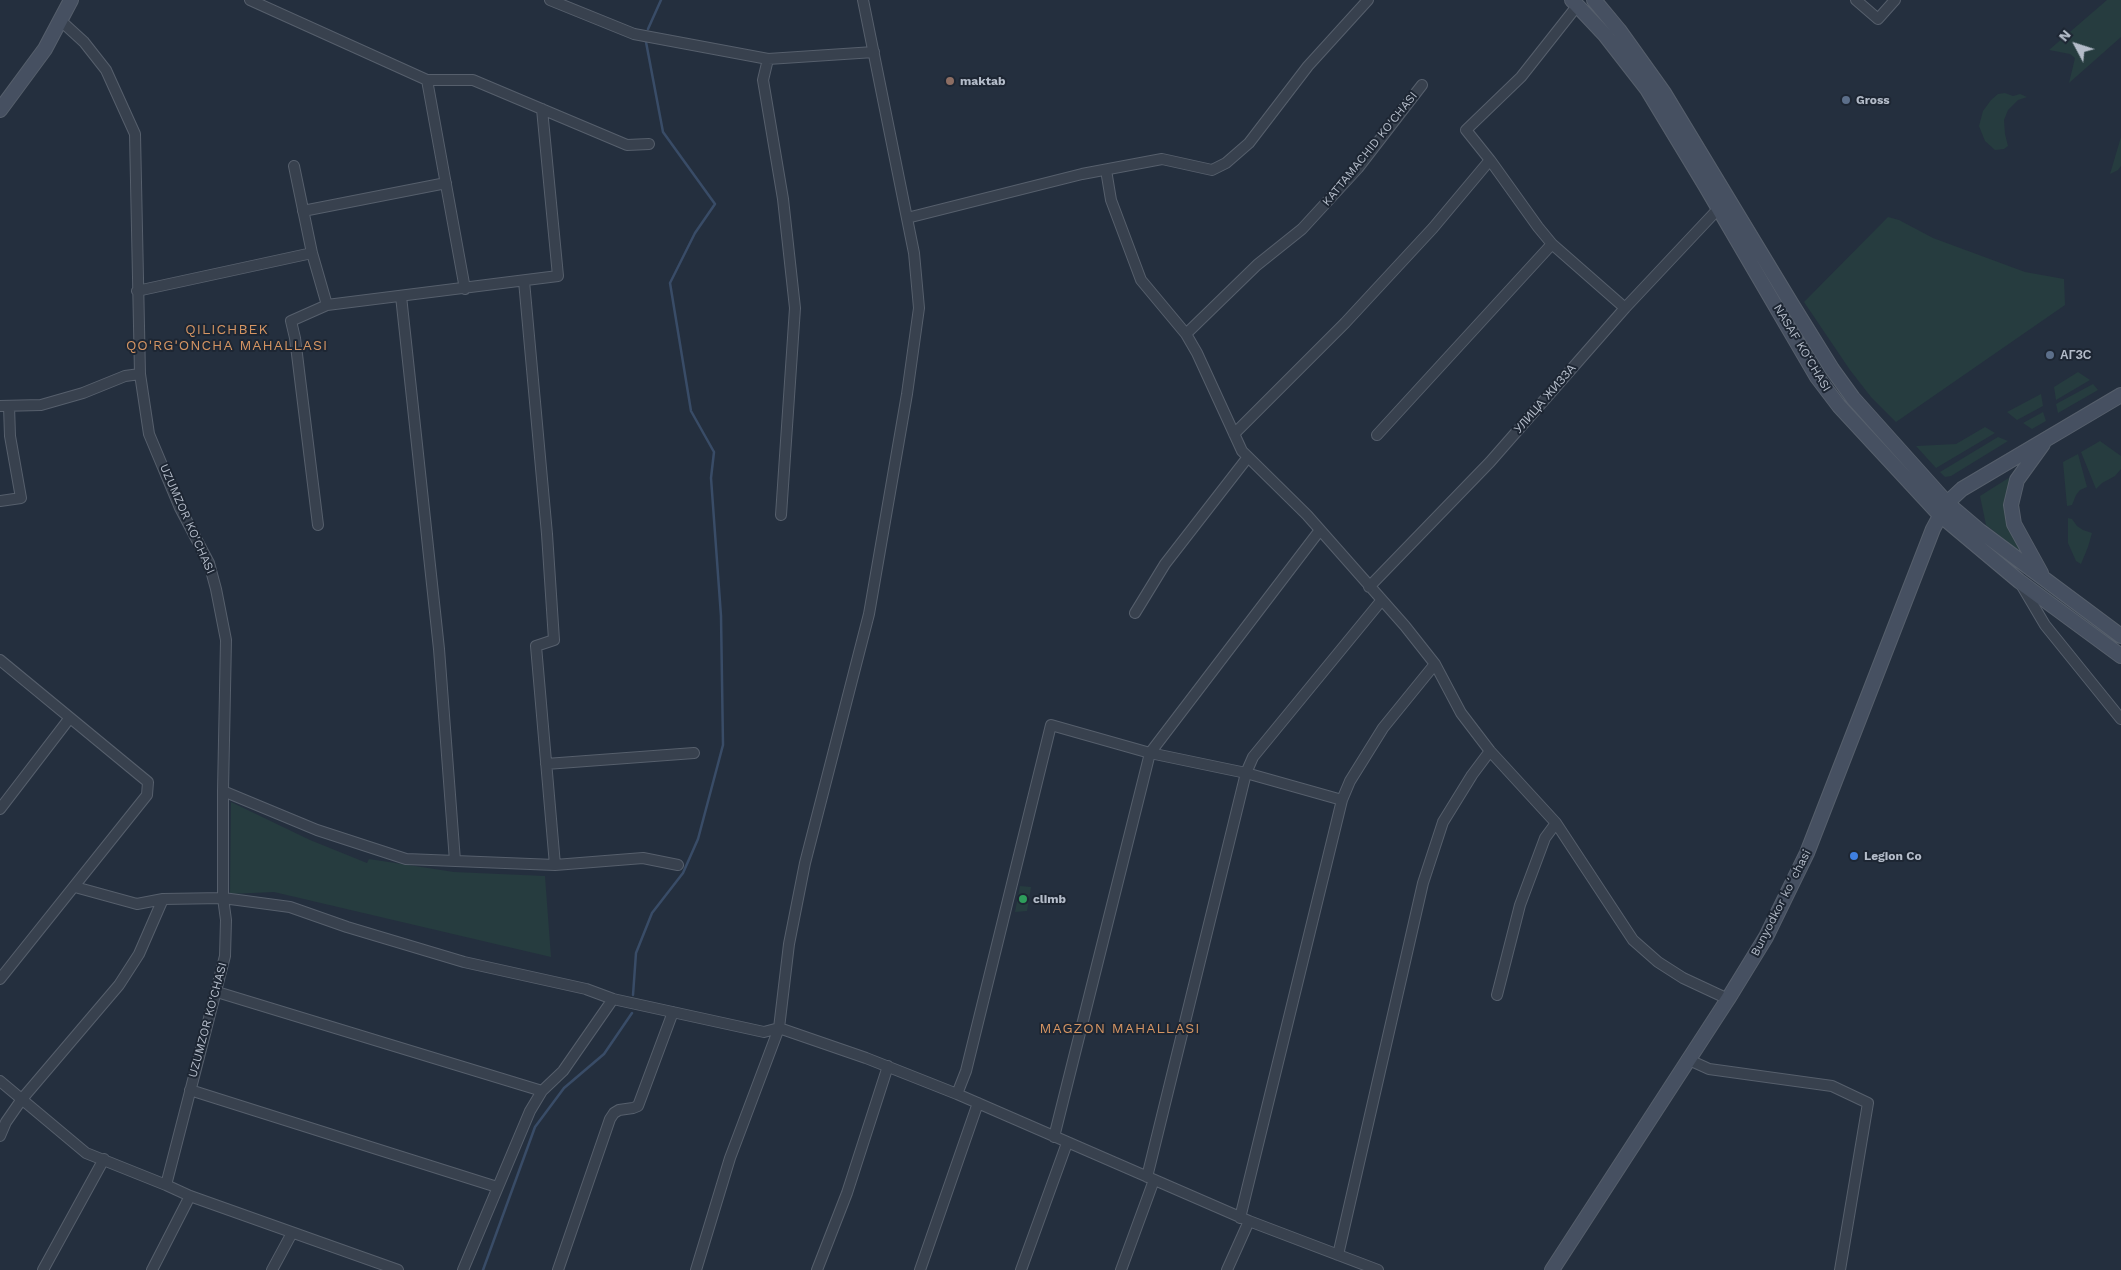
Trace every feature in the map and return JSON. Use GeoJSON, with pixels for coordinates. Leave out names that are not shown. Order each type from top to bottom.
{"type":"FeatureCollection","features":[{"type":"Feature","properties":{"kind":"main road"},"geometry":{"type":"LineString","coordinates":[[0,110],[45,49],[71,0]]}},
{"type":"Feature","properties":{"kind":"main road","name":"NASAF KO‘CHASI"},"geometry":{"type":"LineString","coordinates":[[1594,0],[1619,30],[1664,93],[1832,369],[1943,508],[1980,531],[2121,636]]}},
{"type":"Feature","properties":{"kind":"main road","name":"NASAF KO‘CHASI"},"geometry":{"type":"LineString","coordinates":[[1575,3],[1605,35],[1647,89],[1719,208],[1817,377],[1839,406],[1867,437],[2019,581],[2121,656]]}},
{"type":"Feature","properties":{"kind":"main road"},"geometry":{"type":"LineString","coordinates":[[1943,508],[1962,489],[2121,395]]}},
{"type":"Feature","properties":{"kind":"main road"},"geometry":{"type":"LineString","coordinates":[[2046,440],[2017,480],[2011,505],[2014,524],[2032,560],[2049,584]]}},
{"type":"Feature","properties":{"kind":"main road","name":"Bunyodkor koʻchasi"},"geometry":{"type":"LineString","coordinates":[[1552,1270],[1687,1059],[1728,999],[1766,937],[1807,853],[1943,508]]}},
{"type":"Feature","properties":{"kind":"street"},"geometry":{"type":"LineString","coordinates":[[250,0],[427,80],[473,80],[627,145],[649,144]]}},
{"type":"Feature","properties":{"kind":"street"},"geometry":{"type":"LineString","coordinates":[[550,0],[634,34],[768,59],[874,52]]}},
{"type":"Feature","properties":{"kind":"street"},"geometry":{"type":"LineString","coordinates":[[696,1270],[730,1158],[779,1028],[789,944],[805,863],[869,614],[907,394],[919,308],[914,253],[863,0]]}},
{"type":"Feature","properties":{"kind":"street"},"geometry":{"type":"LineString","coordinates":[[907,218],[1106,170],[1162,159],[1212,170],[1226,163],[1249,143],[1308,66],[1368,0]]}},
{"type":"Feature","properties":{"kind":"street"},"geometry":{"type":"LineString","coordinates":[[1856,0],[1878,19],[1895,0]]}},
{"type":"Feature","properties":{"kind":"street"},"geometry":{"type":"LineString","coordinates":[[1575,3],[1521,77],[1466,130],[1552,244],[1624,308]]}},
{"type":"Feature","properties":{"kind":"street","name":"UZUMZOR KO'CHASI"},"geometry":{"type":"LineString","coordinates":[[61,21],[84,42],[106,70],[134,134],[140,374],[149,434],[180,508],[209,563],[226,640],[223,791],[225,956],[166,1185]]}},
{"type":"Feature","properties":{"kind":"street"},"geometry":{"type":"LineString","coordinates":[[768,59],[763,80],[783,199],[795,308],[782,515]]}},
{"type":"Feature","properties":{"kind":"street"},"geometry":{"type":"LineString","coordinates":[[427,80],[465,289]]}},
{"type":"Feature","properties":{"kind":"street","name":"KATTAMACHID KO'CHASI"},"geometry":{"type":"LineString","coordinates":[[1186,334],[1257,265],[1302,229],[1358,168],[1422,85]]}},
{"type":"Feature","properties":{"kind":"street"},"geometry":{"type":"LineString","coordinates":[[318,525],[295,338],[291,321],[326,305],[558,276],[542,109]]}},
{"type":"Feature","properties":{"kind":"street"},"geometry":{"type":"LineString","coordinates":[[1234,434],[1345,323],[1433,228],[1490,160]]}},
{"type":"Feature","properties":{"kind":"street"},"geometry":{"type":"LineString","coordinates":[[294,166],[312,253],[326,305]]}},
{"type":"Feature","properties":{"kind":"street"},"geometry":{"type":"LineString","coordinates":[[1106,170],[1111,200],[1142,280],[1186,334],[1197,352],[1242,451],[1320,530],[1405,626],[1435,664],[1461,713],[1490,751],[1556,824],[1633,940],[1658,962],[1683,978],[1728,999]]}},
{"type":"Feature","properties":{"kind":"street"},"geometry":{"type":"LineString","coordinates":[[303,211],[446,183]]}},
{"type":"Feature","properties":{"kind":"street","name":"УЛИЦА ЖИЗЗА"},"geometry":{"type":"LineString","coordinates":[[1369,587],[1490,462],[1624,308],[1719,208]]}},
{"type":"Feature","properties":{"kind":"street"},"geometry":{"type":"LineString","coordinates":[[1377,435],[1552,244]]}},
{"type":"Feature","properties":{"kind":"street"},"geometry":{"type":"LineString","coordinates":[[137,291],[312,253]]}},
{"type":"Feature","properties":{"kind":"street"},"geometry":{"type":"LineString","coordinates":[[524,281],[547,534],[554,640],[536,646],[556,866]]}},
{"type":"Feature","properties":{"kind":"street"},"geometry":{"type":"LineString","coordinates":[[402,296],[439,649],[455,861]]}},
{"type":"Feature","properties":{"kind":"street"},"geometry":{"type":"LineString","coordinates":[[0,501],[21,498],[4,406],[41,405],[83,393],[125,376],[140,374]]}},
{"type":"Feature","properties":{"kind":"street"},"geometry":{"type":"LineString","coordinates":[[1136,613],[1165,564],[1248,457]]}},
{"type":"Feature","properties":{"kind":"street"},"geometry":{"type":"LineString","coordinates":[[1054,1137],[1150,752],[1320,530]]}},
{"type":"Feature","properties":{"kind":"street"},"geometry":{"type":"LineString","coordinates":[[2019,581],[2045,624],[2121,719]]}},
{"type":"Feature","properties":{"kind":"street"},"geometry":{"type":"LineString","coordinates":[[1121,1270],[1151,1179],[1246,773],[1253,757],[1381,601]]}},
{"type":"Feature","properties":{"kind":"street"},"geometry":{"type":"LineString","coordinates":[[0,660],[69,719],[148,782],[147,795],[0,978]]}},
{"type":"Feature","properties":{"kind":"street"},"geometry":{"type":"LineString","coordinates":[[1227,1270],[1245,1219],[1342,800],[1350,781],[1383,728],[1435,664]]}},
{"type":"Feature","properties":{"kind":"street"},"geometry":{"type":"LineString","coordinates":[[0,809],[69,719]]}},
{"type":"Feature","properties":{"kind":"street"},"geometry":{"type":"LineString","coordinates":[[957,1094],[966,1071],[1051,725],[1150,752],[1246,773],[1342,800]]}},
{"type":"Feature","properties":{"kind":"street"},"geometry":{"type":"LineString","coordinates":[[1338,1255],[1423,883],[1442,822],[1490,751]]}},
{"type":"Feature","properties":{"kind":"street"},"geometry":{"type":"LineString","coordinates":[[546,764],[694,753]]}},
{"type":"Feature","properties":{"kind":"street"},"geometry":{"type":"LineString","coordinates":[[223,791],[317,830],[406,859],[556,866],[643,858],[678,866]]}},
{"type":"Feature","properties":{"kind":"street"},"geometry":{"type":"LineString","coordinates":[[1497,994],[1520,905],[1545,838],[1556,824]]}},
{"type":"Feature","properties":{"kind":"street"},"geometry":{"type":"LineString","coordinates":[[75,887],[137,904],[163,899],[223,898],[290,907],[347,927],[464,962],[586,989],[614,999],[764,1032],[779,1028],[888,1066],[1245,1219],[1378,1270]]}},
{"type":"Feature","properties":{"kind":"street"},"geometry":{"type":"LineString","coordinates":[[0,1136],[6,1122],[22,1099],[119,985],[139,954],[163,899]]}},
{"type":"Feature","properties":{"kind":"street"},"geometry":{"type":"LineString","coordinates":[[217,992],[542,1091]]}},
{"type":"Feature","properties":{"kind":"street"},"geometry":{"type":"LineString","coordinates":[[463,1270],[530,1111],[542,1091],[563,1071],[614,999]]}},
{"type":"Feature","properties":{"kind":"street"},"geometry":{"type":"LineString","coordinates":[[558,1270],[610,1119],[618,1110],[638,1106],[673,1012]]}},
{"type":"Feature","properties":{"kind":"street"},"geometry":{"type":"LineString","coordinates":[[1687,1059],[1709,1069],[1832,1086],[1868,1103],[1840,1270]]}},
{"type":"Feature","properties":{"kind":"street"},"geometry":{"type":"LineString","coordinates":[[817,1270],[848,1193],[888,1066]]}},
{"type":"Feature","properties":{"kind":"street"},"geometry":{"type":"LineString","coordinates":[[0,1081],[86,1153],[190,1196],[398,1270]]}},
{"type":"Feature","properties":{"kind":"street"},"geometry":{"type":"LineString","coordinates":[[190,1090],[497,1187]]}},
{"type":"Feature","properties":{"kind":"street"},"geometry":{"type":"LineString","coordinates":[[920,1270],[978,1103]]}},
{"type":"Feature","properties":{"kind":"street"},"geometry":{"type":"LineString","coordinates":[[1021,1270],[1067,1144]]}},
{"type":"Feature","properties":{"kind":"street"},"geometry":{"type":"LineString","coordinates":[[43,1270],[104,1159]]}},
{"type":"Feature","properties":{"kind":"street"},"geometry":{"type":"LineString","coordinates":[[152,1270],[190,1196]]}},
{"type":"Feature","properties":{"kind":"street"},"geometry":{"type":"LineString","coordinates":[[272,1270],[292,1233]]}},
{"type":"Feature","properties":{"kind":"street"},"geometry":{"type":"LineString","coordinates":[[366,1270],[371,1260]]}},
{"type":"Feature","properties":{"kind":"green space"},"geometry":{"type":"Polygon","coordinates":[[[2107,0],[2121,0],[2121,37],[2069,83],[2075,58],[2070,54],[2049,50],[2107,0]]]}},
{"type":"Feature","properties":{"kind":"green space"},"geometry":{"type":"Polygon","coordinates":[[[2005,93],[2013,96],[2020,94],[2027,97],[2018,100],[2008,110],[2004,120],[2008,146],[2004,149],[1995,150],[1985,141],[1979,126],[1983,111],[1991,100],[1998,94],[2005,93]]]}},
{"type":"Feature","properties":{"kind":"green space"},"geometry":{"type":"Polygon","coordinates":[[[2121,137],[2121,166],[2110,174],[2121,137]]]}},
{"type":"Feature","properties":{"kind":"green space"},"geometry":{"type":"Polygon","coordinates":[[[1888,217],[1899,220],[1933,238],[2025,272],[2064,279],[2065,305],[1896,422],[1871,397],[1850,370],[1804,302],[1888,217]]]}},
{"type":"Feature","properties":{"kind":"green space"},"geometry":{"type":"Polygon","coordinates":[[[2078,372],[2090,380],[2056,400],[2054,387],[2078,372]]]}},
{"type":"Feature","properties":{"kind":"green space"},"geometry":{"type":"Polygon","coordinates":[[[2093,384],[2098,390],[2058,413],[2056,404],[2093,384]]]}},
{"type":"Feature","properties":{"kind":"green space"},"geometry":{"type":"Polygon","coordinates":[[[2041,394],[2043,406],[2017,420],[2007,412],[2041,394]]]}},
{"type":"Feature","properties":{"kind":"green space"},"geometry":{"type":"Polygon","coordinates":[[[2043,412],[2046,421],[2032,429],[2023,423],[2043,412]]]}},
{"type":"Feature","properties":{"kind":"green space"},"geometry":{"type":"Polygon","coordinates":[[[1985,427],[1995,433],[1936,468],[1916,446],[1956,444],[1985,427]]]}},
{"type":"Feature","properties":{"kind":"green space"},"geometry":{"type":"Polygon","coordinates":[[[1998,437],[2008,441],[1951,476],[1945,477],[1940,472],[1998,437]]]}},
{"type":"Feature","properties":{"kind":"green space"},"geometry":{"type":"Polygon","coordinates":[[[2100,441],[2121,456],[2121,469],[2115,476],[2102,483],[2096,489],[2081,452],[2100,441]]]}},
{"type":"Feature","properties":{"kind":"green space"},"geometry":{"type":"Polygon","coordinates":[[[2078,454],[2087,487],[2080,490],[2072,505],[2067,506],[2063,462],[2078,454]]]}},
{"type":"Feature","properties":{"kind":"green space"},"geometry":{"type":"Polygon","coordinates":[[[2018,472],[2010,488],[2023,554],[1986,525],[1980,496],[2018,472]]]}},
{"type":"Feature","properties":{"kind":"green space"},"geometry":{"type":"Polygon","coordinates":[[[2068,518],[2072,519],[2083,530],[2092,533],[2081,564],[2076,561],[2068,543],[2068,518]]]}},
{"type":"Feature","properties":{"kind":"green space"},"geometry":{"type":"Polygon","coordinates":[[[231,802],[310,840],[367,863],[369,859],[454,872],[545,876],[551,957],[274,892],[230,894],[231,802]]]}},
{"type":"Feature","properties":{"kind":"green space","name":"climb"},"geometry":{"type":"Polygon","coordinates":[[[1020,886],[1031,887],[1027,911],[1015,912],[1020,886]]]}},
{"type":"Feature","properties":{"kind":"waterway"},"geometry":{"type":"LineString","coordinates":[[648,29],[661,0]]}},
{"type":"Feature","properties":{"kind":"waterway"},"geometry":{"type":"LineString","coordinates":[[633,995],[636,953],[652,913],[683,873],[698,839],[723,745],[721,616],[711,478],[714,452],[691,411],[670,283],[695,233],[715,204],[663,132],[646,42]]}},
{"type":"Feature","properties":{"kind":"waterway"},"geometry":{"type":"LineString","coordinates":[[483,1270],[535,1127],[564,1088],[604,1054],[632,1013]]}},
{"type":"Feature","properties":{"kind":"place","name":"maktab"},"geometry":{"type":"Point","coordinates":[950,81]}},
{"type":"Feature","properties":{"kind":"place","name":"Gross"},"geometry":{"type":"Point","coordinates":[1846,100]}},
{"type":"Feature","properties":{"kind":"place","name":"АГЗС"},"geometry":{"type":"Point","coordinates":[2050,355]}},
{"type":"Feature","properties":{"kind":"place","name":"Legion Co"},"geometry":{"type":"Point","coordinates":[1854,856]}},
{"type":"Feature","properties":{"kind":"place","name":"climb"},"geometry":{"type":"Point","coordinates":[1023,899]}},
{"type":"Feature","properties":{"kind":"district","name":"QILICHBEK QO'RG'ONCHA MAHALLASI"},"geometry":{"type":"Point","coordinates":[227,338]}},
{"type":"Feature","properties":{"kind":"district","name":"MAGZON MAHALLASI"},"geometry":{"type":"Point","coordinates":[1120,1029]}}]}
